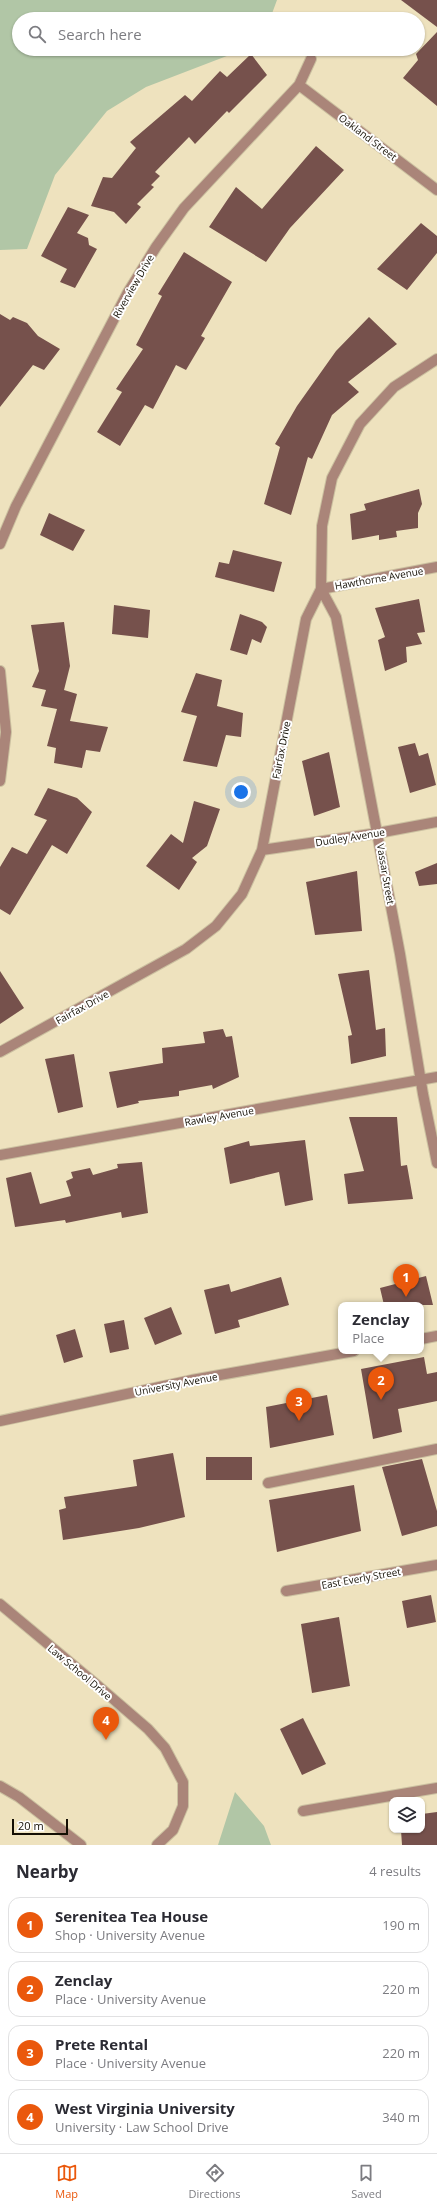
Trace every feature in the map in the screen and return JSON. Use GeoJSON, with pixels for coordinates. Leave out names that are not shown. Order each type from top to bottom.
{"type":"FeatureCollection","features":[{"type":"Feature","properties":{"kind":"street","name":"Riverview Drive"},"geometry":{"type":"LineString","coordinates":[[0,544],[16,506],[127,294],[156,247],[184,208],[299,85],[311,59]]}},
{"type":"Feature","properties":{"kind":"street","name":"Oakland Street"},"geometry":{"type":"LineString","coordinates":[[299,85],[437,190]]}},
{"type":"Feature","properties":{"kind":"street","name":"Fairfax Drive"},"geometry":{"type":"LineString","coordinates":[[0,1052],[174,956],[216,926],[242,894],[262,850],[306,619],[321,589],[322,526],[332,478],[360,424],[394,387],[437,358]]}},
{"type":"Feature","properties":{"kind":"street","name":"Hawthorne Avenue"},"geometry":{"type":"LineString","coordinates":[[321,589],[437,568]]}},
{"type":"Feature","properties":{"kind":"street","name":"Vassar Street"},"geometry":{"type":"LineString","coordinates":[[321,589],[336,617],[378,833],[437,1164]]}},
{"type":"Feature","properties":{"kind":"street"},"geometry":{"type":"LineString","coordinates":[[0,671],[6,732],[0,781]]}},
{"type":"Feature","properties":{"kind":"street","name":"Dudley Avenue"},"geometry":{"type":"LineString","coordinates":[[262,850],[378,833],[437,822]]}},
{"type":"Feature","properties":{"kind":"street","name":"Rawley Avenue"},"geometry":{"type":"LineString","coordinates":[[0,1155],[437,1077]]}},
{"type":"Feature","properties":{"kind":"street"},"geometry":{"type":"LineString","coordinates":[[424,1338],[437,1336]]}},
{"type":"Feature","properties":{"kind":"street","name":"University Avenue"},"geometry":{"type":"LineString","coordinates":[[0,1421],[192,1380],[338,1354]]}},
{"type":"Feature","properties":{"kind":"street"},"geometry":{"type":"LineString","coordinates":[[268,1483],[437,1449]]}},
{"type":"Feature","properties":{"kind":"street","name":"East Everly Street"},"geometry":{"type":"LineString","coordinates":[[286,1591],[437,1565]]}},
{"type":"Feature","properties":{"kind":"street","name":"Law School Drive"},"geometry":{"type":"LineString","coordinates":[[0,1604],[97,1685],[165,1748],[183,1782],[183,1806],[173,1830],[157,1845]]}},
{"type":"Feature","properties":{"kind":"street"},"geometry":{"type":"LineString","coordinates":[[0,1786],[19,1797],[81,1845]]}},
{"type":"Feature","properties":{"kind":"street"},"geometry":{"type":"LineString","coordinates":[[303,1811],[437,1788]]}},
{"type":"Feature","properties":{"kind":"green space"},"geometry":{"type":"Polygon","coordinates":[[[0,0],[277,0],[273,12],[12,12],[12,56],[227,56],[146,87],[107,111],[55,175],[27,249],[0,250],[0,0]]]}},
{"type":"Feature","properties":{"kind":"green space"},"geometry":{"type":"Polygon","coordinates":[[[235,1792],[264,1826],[271,1845],[218,1845],[235,1792]]]}},
{"type":"Feature","properties":{"kind":"building"},"geometry":{"type":"Polygon","coordinates":[[[401,0],[437,0],[437,27],[425,18],[425,12],[417,12],[401,0]]]}},
{"type":"Feature","properties":{"kind":"building"},"geometry":{"type":"Polygon","coordinates":[[[437,32],[437,106],[403,78],[418,60],[417,56],[425,56],[425,45],[437,32]]]}},
{"type":"Feature","properties":{"kind":"building"},"geometry":{"type":"Polygon","coordinates":[[[249,56],[253,56],[267,75],[229,113],[227,111],[195,144],[189,137],[155,172],[160,176],[151,185],[154,187],[137,204],[141,207],[126,224],[114,212],[91,206],[103,177],[112,178],[136,148],[130,142],[185,95],[192,101],[220,71],[227,77],[249,56]]]}},
{"type":"Feature","properties":{"kind":"building"},"geometry":{"type":"Polygon","coordinates":[[[316,146],[344,170],[290,228],[266,262],[209,227],[236,187],[262,209],[316,146]]]}},
{"type":"Feature","properties":{"kind":"building"},"geometry":{"type":"Polygon","coordinates":[[[68,207],[89,215],[77,233],[88,238],[89,245],[97,249],[75,288],[60,282],[67,269],[41,256],[68,207]]]}},
{"type":"Feature","properties":{"kind":"building"},"geometry":{"type":"Polygon","coordinates":[[[421,223],[437,236],[437,253],[407,290],[377,269],[421,223]]]}},
{"type":"Feature","properties":{"kind":"building"},"geometry":{"type":"Polygon","coordinates":[[[184,252],[232,282],[201,336],[205,338],[186,370],[176,365],[153,409],[145,405],[120,446],[97,432],[122,392],[116,389],[143,349],[136,345],[162,296],[158,294],[184,252]]]}},
{"type":"Feature","properties":{"kind":"building"},"geometry":{"type":"Polygon","coordinates":[[[0,314],[10,320],[13,317],[27,323],[38,336],[60,349],[44,370],[33,365],[0,407],[0,314]]]}},
{"type":"Feature","properties":{"kind":"building"},"geometry":{"type":"Polygon","coordinates":[[[369,317],[397,344],[348,382],[359,392],[332,415],[312,459],[308,457],[291,515],[264,504],[280,447],[275,444],[297,406],[336,351],[369,317]]]}},
{"type":"Feature","properties":{"kind":"building"},"geometry":{"type":"Polygon","coordinates":[[[419,489],[422,504],[418,513],[418,528],[396,531],[397,537],[379,540],[379,535],[352,540],[350,514],[366,510],[364,504],[419,489]]]}},
{"type":"Feature","properties":{"kind":"building"},"geometry":{"type":"Polygon","coordinates":[[[49,513],[85,530],[73,551],[40,535],[49,513]]]}},
{"type":"Feature","properties":{"kind":"building"},"geometry":{"type":"Polygon","coordinates":[[[233,550],[282,562],[274,592],[215,577],[219,562],[229,564],[233,550]]]}},
{"type":"Feature","properties":{"kind":"building"},"geometry":{"type":"Polygon","coordinates":[[[419,599],[425,632],[417,633],[422,644],[406,647],[407,662],[385,671],[378,640],[385,637],[375,608],[419,599]]]}},
{"type":"Feature","properties":{"kind":"building"},"geometry":{"type":"Polygon","coordinates":[[[114,605],[150,610],[148,638],[112,634],[114,605]]]}},
{"type":"Feature","properties":{"kind":"building"},"geometry":{"type":"Polygon","coordinates":[[[240,614],[262,622],[267,627],[261,643],[252,639],[247,655],[230,650],[240,614]]]}},
{"type":"Feature","properties":{"kind":"building"},"geometry":{"type":"Polygon","coordinates":[[[64,622],[70,666],[64,690],[77,694],[70,721],[108,727],[100,752],[86,750],[82,768],[54,763],[56,748],[47,746],[57,709],[41,706],[46,690],[32,687],[39,671],[31,625],[64,622]]]}},
{"type":"Feature","properties":{"kind":"building"},"geometry":{"type":"Polygon","coordinates":[[[196,673],[222,680],[217,706],[243,713],[241,737],[226,735],[217,767],[183,761],[197,716],[181,712],[196,673]]]}},
{"type":"Feature","properties":{"kind":"building"},"geometry":{"type":"Polygon","coordinates":[[[415,743],[419,756],[428,753],[436,785],[410,793],[398,747],[415,743]]]}},
{"type":"Feature","properties":{"kind":"building"},"geometry":{"type":"Polygon","coordinates":[[[329,752],[340,807],[314,816],[302,761],[329,752]]]}},
{"type":"Feature","properties":{"kind":"building"},"geometry":{"type":"Polygon","coordinates":[[[48,788],[77,798],[92,812],[67,854],[52,845],[10,915],[0,909],[0,867],[12,847],[27,854],[47,820],[34,815],[48,788]]]}},
{"type":"Feature","properties":{"kind":"building"},"geometry":{"type":"Polygon","coordinates":[[[194,801],[220,809],[207,846],[192,858],[197,862],[179,890],[146,866],[171,834],[183,843],[194,801]]]}},
{"type":"Feature","properties":{"kind":"building"},"geometry":{"type":"Polygon","coordinates":[[[437,863],[437,884],[419,886],[415,872],[437,863]]]}},
{"type":"Feature","properties":{"kind":"building"},"geometry":{"type":"Polygon","coordinates":[[[357,871],[362,931],[315,935],[306,882],[357,871]]]}},
{"type":"Feature","properties":{"kind":"building"},"geometry":{"type":"Polygon","coordinates":[[[369,970],[376,1030],[385,1028],[386,1056],[351,1064],[348,1036],[352,1035],[338,974],[369,970]]]}},
{"type":"Feature","properties":{"kind":"building"},"geometry":{"type":"Polygon","coordinates":[[[0,971],[24,1008],[0,1024],[0,971]]]}},
{"type":"Feature","properties":{"kind":"building"},"geometry":{"type":"Polygon","coordinates":[[[223,1029],[226,1037],[232,1036],[239,1077],[213,1089],[212,1085],[179,1091],[179,1096],[138,1101],[139,1103],[117,1108],[109,1072],[163,1063],[162,1048],[205,1043],[203,1032],[223,1029]]]}},
{"type":"Feature","properties":{"kind":"building"},"geometry":{"type":"Polygon","coordinates":[[[74,1054],[83,1107],[58,1113],[45,1059],[74,1054]]]}},
{"type":"Feature","properties":{"kind":"building"},"geometry":{"type":"Polygon","coordinates":[[[349,1117],[397,1117],[401,1166],[407,1165],[413,1199],[348,1204],[344,1174],[364,1171],[349,1117]]]}},
{"type":"Feature","properties":{"kind":"building"},"geometry":{"type":"Polygon","coordinates":[[[305,1140],[313,1200],[285,1206],[279,1172],[230,1184],[224,1148],[249,1141],[250,1146],[305,1140]]]}},
{"type":"Feature","properties":{"kind":"building"},"geometry":{"type":"Polygon","coordinates":[[[142,1162],[148,1213],[122,1218],[121,1212],[66,1223],[65,1220],[15,1227],[6,1178],[31,1172],[40,1204],[71,1196],[66,1181],[73,1178],[71,1172],[90,1168],[93,1175],[118,1168],[117,1164],[142,1162]]]}},
{"type":"Feature","properties":{"kind":"building"},"geometry":{"type":"Polygon","coordinates":[[[426,1276],[433,1305],[424,1305],[424,1302],[383,1302],[380,1288],[426,1276]]]}},
{"type":"Feature","properties":{"kind":"building"},"geometry":{"type":"Polygon","coordinates":[[[281,1277],[289,1305],[238,1320],[240,1327],[215,1334],[204,1290],[229,1284],[231,1292],[281,1277]]]}},
{"type":"Feature","properties":{"kind":"building"},"geometry":{"type":"Polygon","coordinates":[[[171,1307],[182,1334],[155,1345],[144,1318],[171,1307]]]}},
{"type":"Feature","properties":{"kind":"building"},"geometry":{"type":"Polygon","coordinates":[[[124,1320],[129,1349],[110,1353],[104,1324],[124,1320]]]}},
{"type":"Feature","properties":{"kind":"building"},"geometry":{"type":"Polygon","coordinates":[[[75,1329],[83,1357],[64,1363],[56,1335],[75,1329]]]}},
{"type":"Feature","properties":{"kind":"building"},"geometry":{"type":"Polygon","coordinates":[[[424,1357],[427,1374],[437,1372],[437,1401],[398,1409],[402,1432],[373,1439],[361,1369],[424,1357]]]}},
{"type":"Feature","properties":{"kind":"building"},"geometry":{"type":"Polygon","coordinates":[[[327,1395],[334,1435],[270,1448],[266,1407],[327,1395]]]}},
{"type":"Feature","properties":{"kind":"building"},"geometry":{"type":"Polygon","coordinates":[[[173,1453],[185,1517],[139,1528],[63,1540],[59,1510],[66,1508],[64,1497],[137,1486],[133,1460],[173,1453]]]}},
{"type":"Feature","properties":{"kind":"building"},"geometry":{"type":"Polygon","coordinates":[[[206,1457],[252,1457],[252,1480],[206,1480],[206,1457]]]}},
{"type":"Feature","properties":{"kind":"building"},"geometry":{"type":"Polygon","coordinates":[[[422,1459],[437,1511],[437,1526],[402,1536],[382,1467],[422,1459]]]}},
{"type":"Feature","properties":{"kind":"building"},"geometry":{"type":"Polygon","coordinates":[[[354,1485],[361,1531],[277,1552],[269,1500],[354,1485]]]}},
{"type":"Feature","properties":{"kind":"building"},"geometry":{"type":"Polygon","coordinates":[[[431,1595],[436,1622],[407,1628],[402,1601],[431,1595]]]}},
{"type":"Feature","properties":{"kind":"building"},"geometry":{"type":"Polygon","coordinates":[[[339,1617],[350,1686],[312,1693],[301,1624],[339,1617]]]}},
{"type":"Feature","properties":{"kind":"building"},"geometry":{"type":"Polygon","coordinates":[[[303,1718],[326,1764],[302,1775],[280,1729],[303,1718]]]}},
{"type":"Feature","properties":{"kind":"building"},"geometry":{"type":"Polygon","coordinates":[[[437,1812],[437,1845],[402,1845],[401,1833],[425,1833],[425,1814],[437,1812]]]}},
{"type":"Feature","properties":{"kind":"place","name":"Serenitea Tea House"},"geometry":{"type":"Point","coordinates":[406,1297]}},
{"type":"Feature","properties":{"kind":"place","name":"Zenclay"},"geometry":{"type":"Point","coordinates":[381,1400]}},
{"type":"Feature","properties":{"kind":"place","name":"Prete Rental"},"geometry":{"type":"Point","coordinates":[299,1421]}},
{"type":"Feature","properties":{"kind":"place","name":"West Virginia University"},"geometry":{"type":"Point","coordinates":[106,1740]}}]}
